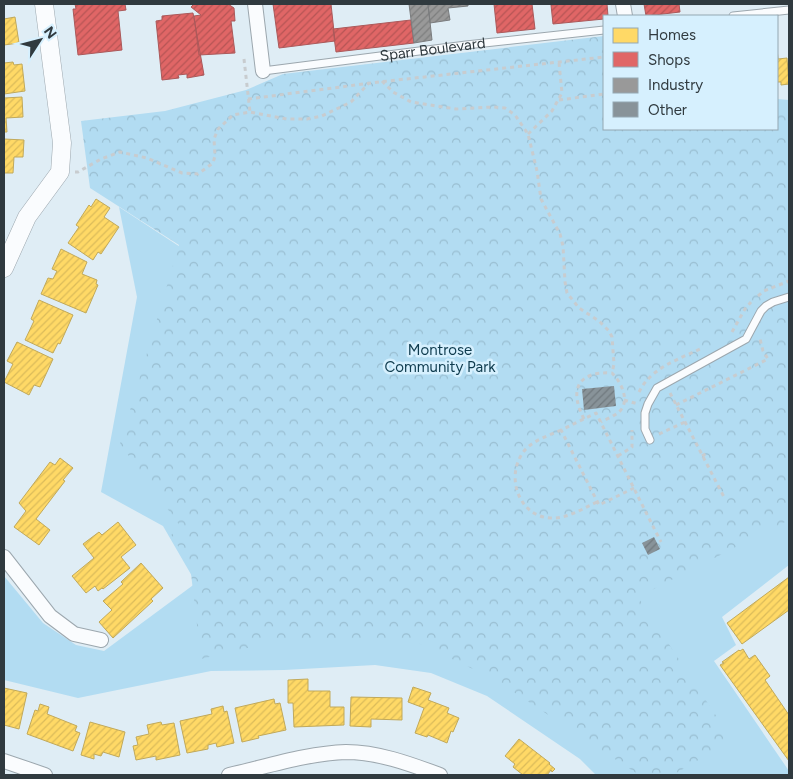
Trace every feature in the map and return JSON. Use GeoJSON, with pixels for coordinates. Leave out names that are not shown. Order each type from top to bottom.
{"type":"FeatureCollection","features":[{"type":"Feature","properties":{"kind":"street"},"geometry":{"type":"LineString","coordinates":[[4,268],[27,217],[60,174],[62,143],[44,4]]}},
{"type":"Feature","properties":{"kind":"street"},"geometry":{"type":"LineString","coordinates":[[255,4],[262,71]]}},
{"type":"Feature","properties":{"kind":"street"},"geometry":{"type":"LineString","coordinates":[[4,557],[50,616],[74,634],[101,640]]}},
{"type":"Feature","properties":{"kind":"street"},"geometry":{"type":"LineString","coordinates":[[229,775],[323,754],[348,752],[397,760],[440,775]]}},
{"type":"Feature","properties":{"kind":"street"},"geometry":{"type":"LineString","coordinates":[[4,761],[45,775]]}},
{"type":"Feature","properties":{"kind":"lane"},"geometry":{"type":"LineString","coordinates":[[742,15],[789,10]]}},
{"type":"Feature","properties":{"kind":"lane","name":"Sparr Boulevard"},"geometry":{"type":"LineString","coordinates":[[262,71],[466,45],[603,30]]}},
{"type":"Feature","properties":{"kind":"lane"},"geometry":{"type":"LineString","coordinates":[[649,439],[645,429],[645,413],[657,388],[746,339],[766,306],[789,297]]}},
{"type":"Feature","properties":{"kind":"path"},"geometry":{"type":"LineString","coordinates":[[248,99],[382,81],[603,57]]}},
{"type":"Feature","properties":{"kind":"path"},"geometry":{"type":"LineString","coordinates":[[244,59],[250,112]]}},
{"type":"Feature","properties":{"kind":"path"},"geometry":{"type":"LineString","coordinates":[[528,134],[552,111],[559,100],[562,93],[559,63]]}},
{"type":"Feature","properties":{"kind":"path"},"geometry":{"type":"LineString","coordinates":[[382,81],[393,92],[411,102],[456,109],[505,108],[515,115],[528,134],[537,171],[539,194],[560,234],[563,246],[567,293],[580,308],[599,321],[609,331],[612,337],[614,358],[612,373]]}},
{"type":"Feature","properties":{"kind":"path"},"geometry":{"type":"LineString","coordinates":[[78,172],[101,159],[120,152],[147,158],[182,173],[198,174],[213,163],[215,156],[214,139],[218,129],[233,115],[250,112],[287,119],[307,119],[322,116],[350,102],[369,83]]}},
{"type":"Feature","properties":{"kind":"path"},"geometry":{"type":"LineString","coordinates":[[559,100],[603,94]]}},
{"type":"Feature","properties":{"kind":"path"},"geometry":{"type":"LineString","coordinates":[[727,335],[734,330],[745,309],[755,298],[764,291],[789,281]]}},
{"type":"Feature","properties":{"kind":"path"},"geometry":{"type":"LineString","coordinates":[[676,405],[768,358],[763,351],[760,340],[761,330]]}},
{"type":"Feature","properties":{"kind":"path"},"geometry":{"type":"LineString","coordinates":[[675,361],[706,346]]}},
{"type":"Feature","properties":{"kind":"path"},"geometry":{"type":"LineString","coordinates":[[584,419],[577,399],[576,389],[580,381],[592,374],[601,372],[612,373],[621,384],[624,404],[618,413],[601,422]]}},
{"type":"Feature","properties":{"kind":"path"},"geometry":{"type":"LineString","coordinates":[[665,384],[725,499]]}},
{"type":"Feature","properties":{"kind":"path"},"geometry":{"type":"LineString","coordinates":[[597,502],[572,514],[549,518],[536,514],[526,507],[516,490],[514,480],[515,468],[522,453],[531,444],[596,413],[661,542]]}},
{"type":"Feature","properties":{"kind":"path"},"geometry":{"type":"LineString","coordinates":[[649,439],[685,422]]}},
{"type":"Feature","properties":{"kind":"path"},"geometry":{"type":"LineString","coordinates":[[561,430],[598,505],[634,488]]}},
{"type":"Feature","properties":{"kind":"path"},"geometry":{"type":"LineString","coordinates":[[702,456],[709,452]]}},
{"type":"Feature","properties":{"kind":"green space","name":"Montrose Community Park"},"geometry":{"type":"Polygon","coordinates":[[[603,36],[603,130],[778,130],[778,99],[789,100],[789,520],[638,597],[732,740],[673,775],[639,775],[494,679],[412,640],[277,641],[201,659],[190,565],[171,535],[180,526],[120,444],[179,245],[90,188],[81,121],[165,111],[246,90],[283,74],[603,36]]]}},
{"type":"Feature","properties":{"kind":"green space"},"geometry":{"type":"Polygon","coordinates":[[[119,207],[194,256],[789,520],[789,565],[722,617],[736,645],[714,661],[789,771],[789,775],[596,775],[580,759],[487,696],[431,673],[375,665],[284,670],[211,671],[78,698],[4,680],[4,576],[43,623],[76,645],[104,651],[196,583],[163,526],[101,492],[137,297],[119,207]]]}},
{"type":"Feature","properties":{"kind":"building: Homes"},"geometry":{"type":"Polygon","coordinates":[[[15,17],[19,43],[4,45],[4,19],[15,17]]]}},
{"type":"Feature","properties":{"kind":"building: Homes"},"geometry":{"type":"Polygon","coordinates":[[[787,58],[789,84],[781,85],[781,82],[778,82],[778,59],[787,58]]]}},
{"type":"Feature","properties":{"kind":"building: Homes"},"geometry":{"type":"Polygon","coordinates":[[[13,62],[14,65],[22,64],[25,91],[4,94],[4,63],[13,62]]]}},
{"type":"Feature","properties":{"kind":"building: Homes"},"geometry":{"type":"Polygon","coordinates":[[[22,97],[23,117],[6,118],[7,132],[4,132],[4,98],[22,97]]]}},
{"type":"Feature","properties":{"kind":"building: Homes"},"geometry":{"type":"Polygon","coordinates":[[[4,139],[24,140],[23,157],[14,157],[13,173],[4,173],[4,139]]]}},
{"type":"Feature","properties":{"kind":"building: Homes"},"geometry":{"type":"Polygon","coordinates":[[[96,199],[110,208],[104,217],[119,227],[101,254],[98,252],[93,260],[68,243],[79,227],[76,225],[89,205],[91,207],[96,199]]]}},
{"type":"Feature","properties":{"kind":"building: Homes"},"geometry":{"type":"Polygon","coordinates":[[[61,249],[87,262],[82,274],[97,280],[96,284],[98,285],[86,313],[41,294],[48,278],[53,279],[57,271],[52,269],[61,249]]]}},
{"type":"Feature","properties":{"kind":"building: Homes"},"geometry":{"type":"Polygon","coordinates":[[[39,300],[73,315],[60,344],[58,343],[53,353],[25,340],[34,321],[31,319],[39,300]]]}},
{"type":"Feature","properties":{"kind":"building: Homes"},"geometry":{"type":"Polygon","coordinates":[[[17,342],[53,359],[40,387],[34,385],[29,395],[4,382],[13,364],[7,361],[17,342]]]}},
{"type":"Feature","properties":{"kind":"building: Homes"},"geometry":{"type":"Polygon","coordinates":[[[60,458],[73,468],[36,519],[50,530],[39,545],[14,527],[26,511],[19,503],[50,462],[55,465],[60,458]]]}},
{"type":"Feature","properties":{"kind":"building: Homes"},"geometry":{"type":"Polygon","coordinates":[[[118,522],[136,545],[121,557],[130,568],[103,589],[98,591],[95,586],[86,593],[72,576],[94,558],[83,544],[99,532],[102,535],[118,522]]]}},
{"type":"Feature","properties":{"kind":"building: Homes"},"geometry":{"type":"Polygon","coordinates":[[[141,563],[163,588],[151,599],[153,601],[113,638],[99,622],[112,610],[103,601],[123,584],[121,582],[141,563]]]}},
{"type":"Feature","properties":{"kind":"building: Homes"},"geometry":{"type":"Polygon","coordinates":[[[789,577],[789,610],[742,644],[727,623],[789,577]]]}},
{"type":"Feature","properties":{"kind":"building: Homes"},"geometry":{"type":"Polygon","coordinates":[[[743,649],[749,659],[755,655],[770,676],[765,680],[789,715],[789,761],[720,665],[743,649]]]}},
{"type":"Feature","properties":{"kind":"building: Homes"},"geometry":{"type":"Polygon","coordinates":[[[308,679],[308,691],[330,691],[330,707],[344,707],[344,725],[294,727],[293,703],[288,703],[288,680],[308,679]]]}},
{"type":"Feature","properties":{"kind":"building: Homes"},"geometry":{"type":"Polygon","coordinates":[[[413,687],[431,693],[428,700],[449,708],[447,713],[459,718],[453,732],[451,731],[447,743],[428,735],[427,737],[415,733],[424,708],[408,702],[413,687]]]}},
{"type":"Feature","properties":{"kind":"building: Homes"},"geometry":{"type":"Polygon","coordinates":[[[4,688],[27,693],[19,729],[4,725],[4,688]]]}},
{"type":"Feature","properties":{"kind":"building: Homes"},"geometry":{"type":"Polygon","coordinates":[[[351,697],[402,698],[402,720],[371,719],[371,727],[350,726],[351,697]]]}},
{"type":"Feature","properties":{"kind":"building: Homes"},"geometry":{"type":"Polygon","coordinates":[[[274,699],[275,704],[280,703],[286,730],[258,736],[259,738],[242,742],[235,708],[274,699]]]}},
{"type":"Feature","properties":{"kind":"building: Homes"},"geometry":{"type":"Polygon","coordinates":[[[40,704],[49,707],[47,714],[77,726],[75,731],[80,733],[73,751],[27,734],[35,710],[38,711],[40,704]]]}},
{"type":"Feature","properties":{"kind":"building: Homes"},"geometry":{"type":"Polygon","coordinates":[[[223,706],[224,712],[227,711],[234,743],[217,747],[216,743],[208,745],[208,749],[187,753],[180,721],[212,714],[211,709],[223,706]]]}},
{"type":"Feature","properties":{"kind":"building: Homes"},"geometry":{"type":"Polygon","coordinates":[[[90,722],[125,732],[119,757],[103,752],[101,756],[94,754],[94,759],[81,755],[90,722]]]}},
{"type":"Feature","properties":{"kind":"building: Homes"},"geometry":{"type":"Polygon","coordinates":[[[161,722],[162,725],[174,723],[180,755],[156,760],[156,756],[136,760],[133,746],[138,745],[136,737],[149,734],[147,725],[161,722]]]}},
{"type":"Feature","properties":{"kind":"building: Homes"},"geometry":{"type":"Polygon","coordinates":[[[519,739],[555,769],[552,772],[551,770],[547,775],[523,775],[513,767],[515,764],[505,756],[519,739]]]}},
{"type":"Feature","properties":{"kind":"building: Shops"},"geometry":{"type":"Polygon","coordinates":[[[75,4],[125,4],[126,10],[118,11],[122,50],[78,55],[73,9],[76,9],[75,4]]]}},
{"type":"Feature","properties":{"kind":"building: Shops"},"geometry":{"type":"Polygon","coordinates":[[[194,4],[228,4],[234,8],[235,21],[231,21],[235,53],[199,55],[194,16],[201,15],[191,7],[194,4]]]}},
{"type":"Feature","properties":{"kind":"building: Shops"},"geometry":{"type":"Polygon","coordinates":[[[273,4],[331,4],[335,41],[279,48],[273,4]]]}},
{"type":"Feature","properties":{"kind":"building: Shops"},"geometry":{"type":"Polygon","coordinates":[[[494,4],[532,4],[535,29],[497,33],[494,4]]]}},
{"type":"Feature","properties":{"kind":"building: Shops"},"geometry":{"type":"Polygon","coordinates":[[[607,4],[608,15],[603,15],[603,19],[553,24],[551,5],[607,4]]]}},
{"type":"Feature","properties":{"kind":"building: Shops"},"geometry":{"type":"Polygon","coordinates":[[[644,4],[679,4],[680,12],[646,15],[644,4]]]}},
{"type":"Feature","properties":{"kind":"building: Shops"},"geometry":{"type":"Polygon","coordinates":[[[193,13],[204,75],[187,78],[187,74],[178,75],[179,78],[162,80],[156,21],[162,20],[162,16],[193,13]]]}},
{"type":"Feature","properties":{"kind":"building: Shops"},"geometry":{"type":"Polygon","coordinates":[[[411,20],[414,43],[336,52],[333,29],[411,20]]]}},
{"type":"Feature","properties":{"kind":"building: Industry"},"geometry":{"type":"Polygon","coordinates":[[[409,4],[428,4],[432,40],[414,43],[409,4]]]}},
{"type":"Feature","properties":{"kind":"building: Industry"},"geometry":{"type":"Polygon","coordinates":[[[428,4],[468,4],[468,6],[448,8],[450,20],[430,23],[428,4]]]}},
{"type":"Feature","properties":{"kind":"building: Other"},"geometry":{"type":"Polygon","coordinates":[[[614,386],[616,406],[584,410],[582,389],[614,386]]]}},
{"type":"Feature","properties":{"kind":"building: Other"},"geometry":{"type":"Polygon","coordinates":[[[654,537],[660,549],[648,555],[642,543],[654,537]]]}}]}
